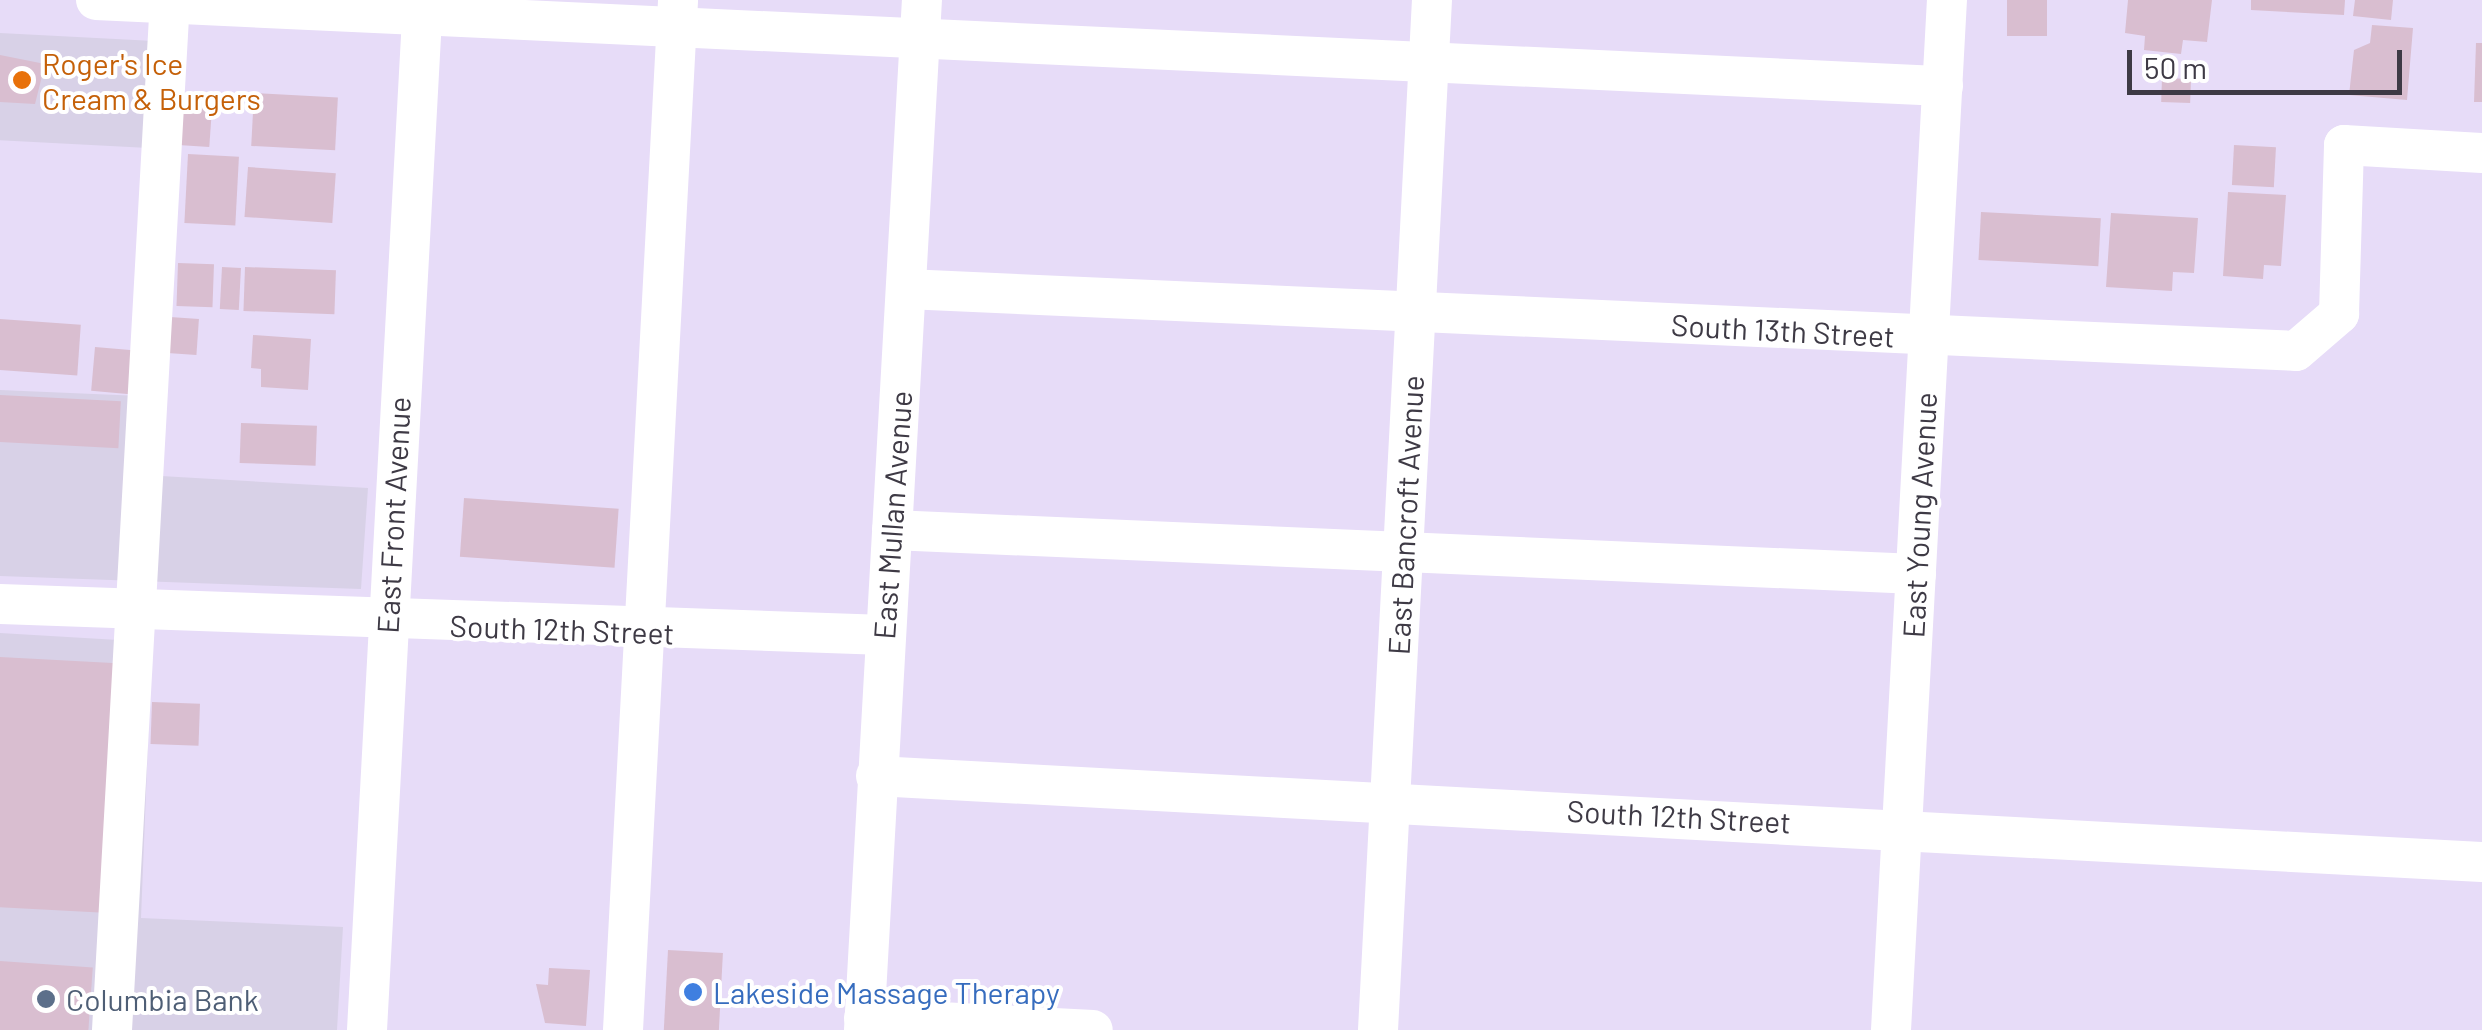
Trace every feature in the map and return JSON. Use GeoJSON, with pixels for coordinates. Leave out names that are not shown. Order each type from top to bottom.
{"type":"FeatureCollection","features":[{"type":"Feature","properties":{"kind":"street"},"geometry":{"type":"LineString","coordinates":[[96,0],[921,18],[1428,61],[1942,86]]}},
{"type":"Feature","properties":{"kind":"street","name":"East Bancroft Avenue"},"geometry":{"type":"LineString","coordinates":[[1378,1030],[1432,0]]}},
{"type":"Feature","properties":{"kind":"street","name":"East Young Avenue"},"geometry":{"type":"LineString","coordinates":[[1891,1030],[1947,0]]}},
{"type":"Feature","properties":{"kind":"street"},"geometry":{"type":"LineString","coordinates":[[112,1030],[170,1]]}},
{"type":"Feature","properties":{"kind":"street","name":"East Front Avenue"},"geometry":{"type":"LineString","coordinates":[[367,1030],[423,7]]}},
{"type":"Feature","properties":{"kind":"street"},"geometry":{"type":"LineString","coordinates":[[623,1030],[678,12]]}},
{"type":"Feature","properties":{"kind":"street","name":"East Mullan Avenue"},"geometry":{"type":"LineString","coordinates":[[864,1024],[921,18]]}},
{"type":"Feature","properties":{"kind":"street","name":"South 13th Street"},"geometry":{"type":"LineString","coordinates":[[906,289],[1416,309],[1929,338],[2296,350],[2339,314],[2344,145],[2482,153]]}},
{"type":"Feature","properties":{"kind":"street"},"geometry":{"type":"LineString","coordinates":[[892,530],[1916,574]]}},
{"type":"Feature","properties":{"kind":"street","name":"South 12th Street"},"geometry":{"type":"LineString","coordinates":[[0,604],[644,634],[885,636]]}},
{"type":"Feature","properties":{"kind":"street","name":"South 12th Street"},"geometry":{"type":"LineString","coordinates":[[876,776],[1902,827],[2482,862]]}},
{"type":"Feature","properties":{"kind":"street"},"geometry":{"type":"LineString","coordinates":[[864,1024],[1093,1030]]}},
{"type":"Feature","properties":{"kind":"shaded area"},"geometry":{"type":"Polygon","coordinates":[[[0,33],[164,42],[158,148],[0,140],[0,33]]]}},
{"type":"Feature","properties":{"kind":"shaded area"},"geometry":{"type":"Polygon","coordinates":[[[0,390],[164,397],[161,476],[368,488],[361,589],[0,576],[0,390]]]}},
{"type":"Feature","properties":{"kind":"shaded area"},"geometry":{"type":"Polygon","coordinates":[[[0,633],[152,642],[141,918],[343,927],[337,1030],[0,1030],[0,633]]]}},
{"type":"Feature","properties":{"kind":"building"},"geometry":{"type":"Polygon","coordinates":[[[2007,0],[2047,0],[2047,36],[2007,36],[2007,0]]]}},
{"type":"Feature","properties":{"kind":"building"},"geometry":{"type":"Polygon","coordinates":[[[2128,0],[2212,0],[2207,42],[2183,40],[2181,54],[2144,50],[2145,36],[2125,33],[2128,0]]]}},
{"type":"Feature","properties":{"kind":"building"},"geometry":{"type":"Polygon","coordinates":[[[2251,0],[2345,0],[2344,15],[2251,10],[2251,0]]]}},
{"type":"Feature","properties":{"kind":"building"},"geometry":{"type":"Polygon","coordinates":[[[2355,0],[2393,0],[2391,20],[2353,16],[2355,0]]]}},
{"type":"Feature","properties":{"kind":"building"},"geometry":{"type":"Polygon","coordinates":[[[2372,25],[2413,28],[2407,100],[2349,95],[2354,50],[2370,43],[2372,25]]]}},
{"type":"Feature","properties":{"kind":"building"},"geometry":{"type":"Polygon","coordinates":[[[2476,43],[2482,43],[2482,102],[2474,102],[2476,43]]]}},
{"type":"Feature","properties":{"kind":"building","name":"Roger's Ice Cream & Burgers"},"geometry":{"type":"Polygon","coordinates":[[[0,55],[45,64],[35,104],[0,102],[0,55]]]}},
{"type":"Feature","properties":{"kind":"building"},"geometry":{"type":"Polygon","coordinates":[[[2162,78],[2191,79],[2190,103],[2161,102],[2162,78]]]}},
{"type":"Feature","properties":{"kind":"building"},"geometry":{"type":"Polygon","coordinates":[[[254,93],[338,97],[335,150],[251,146],[254,93]]]}},
{"type":"Feature","properties":{"kind":"building"},"geometry":{"type":"Polygon","coordinates":[[[181,107],[212,109],[209,147],[178,145],[181,107]]]}},
{"type":"Feature","properties":{"kind":"building"},"geometry":{"type":"Polygon","coordinates":[[[2234,145],[2276,147],[2274,187],[2232,185],[2234,145]]]}},
{"type":"Feature","properties":{"kind":"building"},"geometry":{"type":"Polygon","coordinates":[[[188,154],[239,157],[235,226],[184,223],[188,154]]]}},
{"type":"Feature","properties":{"kind":"building"},"geometry":{"type":"Polygon","coordinates":[[[248,167],[336,173],[332,223],[245,217],[248,167]]]}},
{"type":"Feature","properties":{"kind":"building"},"geometry":{"type":"Polygon","coordinates":[[[2228,192],[2286,195],[2281,266],[2264,265],[2263,279],[2223,276],[2228,192]]]}},
{"type":"Feature","properties":{"kind":"building"},"geometry":{"type":"Polygon","coordinates":[[[1981,212],[2101,218],[2098,266],[1978,260],[1981,212]]]}},
{"type":"Feature","properties":{"kind":"building"},"geometry":{"type":"Polygon","coordinates":[[[2111,213],[2198,218],[2194,273],[2173,272],[2172,291],[2106,287],[2111,213]]]}},
{"type":"Feature","properties":{"kind":"building"},"geometry":{"type":"Polygon","coordinates":[[[178,263],[214,264],[212,307],[176,306],[178,263]]]}},
{"type":"Feature","properties":{"kind":"building"},"geometry":{"type":"Polygon","coordinates":[[[222,267],[241,268],[239,310],[220,309],[222,267]]]}},
{"type":"Feature","properties":{"kind":"building"},"geometry":{"type":"Polygon","coordinates":[[[245,267],[336,270],[334,314],[243,311],[245,267]]]}},
{"type":"Feature","properties":{"kind":"building"},"geometry":{"type":"Polygon","coordinates":[[[170,317],[199,319],[196,355],[167,353],[170,317]]]}},
{"type":"Feature","properties":{"kind":"building"},"geometry":{"type":"Polygon","coordinates":[[[0,319],[81,325],[77,376],[0,370],[0,319]]]}},
{"type":"Feature","properties":{"kind":"building"},"geometry":{"type":"Polygon","coordinates":[[[253,335],[311,339],[308,390],[261,387],[261,369],[251,368],[253,335]]]}},
{"type":"Feature","properties":{"kind":"building"},"geometry":{"type":"Polygon","coordinates":[[[95,347],[145,351],[141,395],[91,391],[95,347]]]}},
{"type":"Feature","properties":{"kind":"building"},"geometry":{"type":"Polygon","coordinates":[[[0,395],[121,401],[118,448],[0,442],[0,395]]]}},
{"type":"Feature","properties":{"kind":"building"},"geometry":{"type":"Polygon","coordinates":[[[241,423],[317,426],[316,466],[240,463],[241,423]]]}},
{"type":"Feature","properties":{"kind":"building"},"geometry":{"type":"Polygon","coordinates":[[[464,498],[619,509],[615,568],[460,557],[464,498]]]}},
{"type":"Feature","properties":{"kind":"building"},"geometry":{"type":"Polygon","coordinates":[[[0,657],[122,663],[109,913],[0,907],[0,657]]]}},
{"type":"Feature","properties":{"kind":"building"},"geometry":{"type":"Polygon","coordinates":[[[152,702],[200,704],[199,746],[151,744],[152,702]]]}},
{"type":"Feature","properties":{"kind":"building","name":"Lakeside Massage Therapy"},"geometry":{"type":"Polygon","coordinates":[[[668,950],[723,953],[719,1030],[664,1030],[668,950]]]}},
{"type":"Feature","properties":{"kind":"building","name":"Columbia Bank"},"geometry":{"type":"Polygon","coordinates":[[[0,961],[93,967],[88,1030],[0,1030],[0,961]]]}},
{"type":"Feature","properties":{"kind":"building"},"geometry":{"type":"Polygon","coordinates":[[[549,968],[590,970],[586,1026],[545,1023],[536,984],[548,985],[549,968]]]}},
{"type":"Feature","properties":{"kind":"place","name":"Roger's Ice Cream & Burgers"},"geometry":{"type":"Point","coordinates":[22,80]}},
{"type":"Feature","properties":{"kind":"place","name":"Lakeside Massage Therapy"},"geometry":{"type":"Point","coordinates":[693,992]}},
{"type":"Feature","properties":{"kind":"place","name":"Columbia Bank"},"geometry":{"type":"Point","coordinates":[46,999]}}]}
